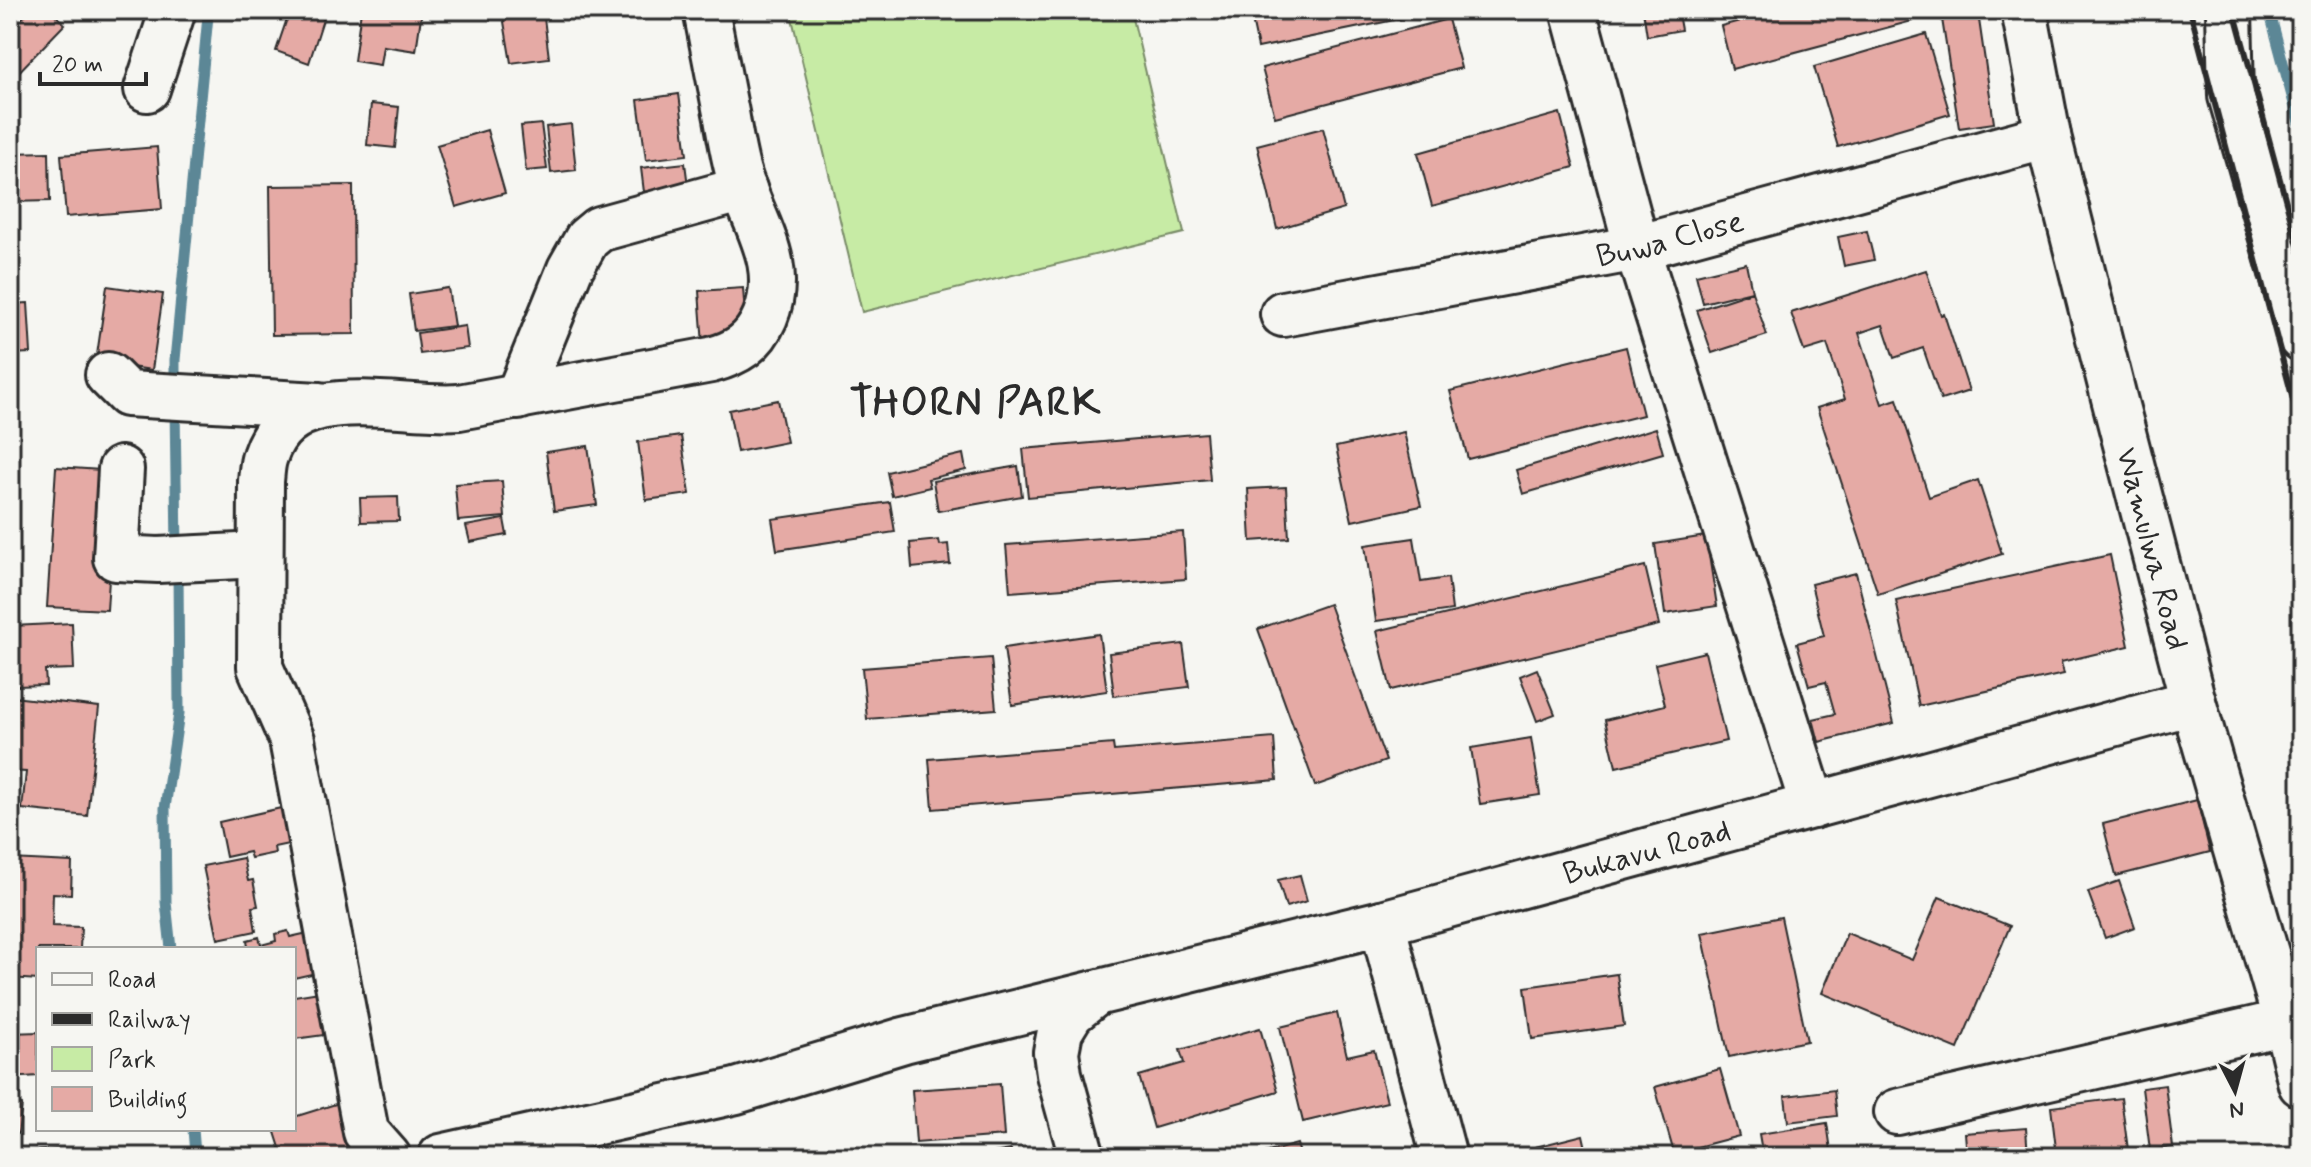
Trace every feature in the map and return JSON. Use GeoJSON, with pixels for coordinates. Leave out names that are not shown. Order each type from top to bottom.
{"type":"FeatureCollection","features":[{"type":"Feature","properties":{"kind":"street"},"geometry":{"type":"LineString","coordinates":[[147,89],[173,10]]}},
{"type":"Feature","properties":{"kind":"street"},"geometry":{"type":"LineString","coordinates":[[108,375],[127,394],[437,409],[518,397],[729,356],[751,342],[764,320],[772,297],[773,273],[737,170],[706,10]]}},
{"type":"Feature","properties":{"kind":"street"},"geometry":{"type":"LineString","coordinates":[[1573,10],[1637,248],[1813,806]]}},
{"type":"Feature","properties":{"kind":"street","name":"Wamulwa Road"},"geometry":{"type":"LineString","coordinates":[[2024,10],[2048,136],[2193,702],[2286,1022],[2301,1084]]}},
{"type":"Feature","properties":{"kind":"street"},"geometry":{"type":"LineString","coordinates":[[2229,10],[2231,96],[2301,338]]}},
{"type":"Feature","properties":{"kind":"street","name":"Buwa Close"},"geometry":{"type":"LineString","coordinates":[[1283,314],[1637,248],[2048,136]]}},
{"type":"Feature","properties":{"kind":"street"},"geometry":{"type":"LineString","coordinates":[[518,397],[570,269],[587,239],[599,229],[744,189]]}},
{"type":"Feature","properties":{"kind":"street"},"geometry":{"type":"LineString","coordinates":[[319,405],[287,422],[265,456],[261,481],[260,667],[292,740],[366,1132],[388,1157]]}},
{"type":"Feature","properties":{"kind":"street"},"geometry":{"type":"LineString","coordinates":[[121,469],[116,558],[173,560],[260,555]]}},
{"type":"Feature","properties":{"kind":"street","name":"Bukavu Road"},"geometry":{"type":"LineString","coordinates":[[441,1157],[736,1091],[904,1040],[1382,923],[2193,702]]}},
{"type":"Feature","properties":{"kind":"street"},"geometry":{"type":"LineString","coordinates":[[1382,923],[1444,1157]]}},
{"type":"Feature","properties":{"kind":"street"},"geometry":{"type":"LineString","coordinates":[[1082,1157],[1056,1052],[1060,1031],[1071,1013],[1096,993]]}},
{"type":"Feature","properties":{"kind":"street"},"geometry":{"type":"LineString","coordinates":[[1897,1112],[2286,1022]]}},
{"type":"Feature","properties":{"kind":"green space"},"geometry":{"type":"Polygon","coordinates":[[[790,10],[1131,10],[1184,233],[862,312],[790,10]]]}},
{"type":"Feature","properties":{"kind":"building"},"geometry":{"type":"Polygon","coordinates":[[[30,10],[50,10],[65,24],[10,81],[10,31],[30,10]]]}},
{"type":"Feature","properties":{"kind":"building"},"geometry":{"type":"Polygon","coordinates":[[[290,10],[326,10],[309,63],[276,51],[290,10]]]}},
{"type":"Feature","properties":{"kind":"building"},"geometry":{"type":"Polygon","coordinates":[[[361,10],[422,10],[416,51],[383,46],[380,65],[354,61],[361,10]]]}},
{"type":"Feature","properties":{"kind":"building"},"geometry":{"type":"Polygon","coordinates":[[[502,10],[543,10],[549,58],[511,63],[502,10]]]}},
{"type":"Feature","properties":{"kind":"building"},"geometry":{"type":"Polygon","coordinates":[[[610,10],[659,10],[659,13],[610,17],[610,10]]]}},
{"type":"Feature","properties":{"kind":"building"},"geometry":{"type":"Polygon","coordinates":[[[1250,10],[1443,10],[1258,48],[1250,10]]]}},
{"type":"Feature","properties":{"kind":"building"},"geometry":{"type":"Polygon","coordinates":[[[1643,10],[1730,11],[1679,19],[1681,30],[1647,36],[1643,10]]]}},
{"type":"Feature","properties":{"kind":"building"},"geometry":{"type":"Polygon","coordinates":[[[1782,10],[1909,10],[1912,21],[1732,69],[1721,26],[1782,10]]]}},
{"type":"Feature","properties":{"kind":"building"},"geometry":{"type":"Polygon","coordinates":[[[1978,13],[1994,123],[1959,128],[1942,19],[1978,13]]]}},
{"type":"Feature","properties":{"kind":"building"},"geometry":{"type":"Polygon","coordinates":[[[1448,19],[1461,68],[1275,117],[1262,68],[1448,19]]]}},
{"type":"Feature","properties":{"kind":"building"},"geometry":{"type":"Polygon","coordinates":[[[1926,34],[1950,114],[1838,147],[1814,67],[1926,34]]]}},
{"type":"Feature","properties":{"kind":"building"},"geometry":{"type":"Polygon","coordinates":[[[679,94],[687,155],[646,160],[638,100],[679,94]]]}},
{"type":"Feature","properties":{"kind":"building"},"geometry":{"type":"Polygon","coordinates":[[[371,104],[399,107],[395,148],[367,145],[371,104]]]}},
{"type":"Feature","properties":{"kind":"building"},"geometry":{"type":"Polygon","coordinates":[[[1560,113],[1574,167],[1432,206],[1418,153],[1560,113]]]}},
{"type":"Feature","properties":{"kind":"building"},"geometry":{"type":"Polygon","coordinates":[[[541,124],[547,169],[526,171],[521,126],[541,124]]]}},
{"type":"Feature","properties":{"kind":"building"},"geometry":{"type":"Polygon","coordinates":[[[571,124],[576,170],[551,173],[546,127],[571,124]]]}},
{"type":"Feature","properties":{"kind":"building"},"geometry":{"type":"Polygon","coordinates":[[[1323,128],[1344,209],[1277,229],[1257,145],[1323,128]]]}},
{"type":"Feature","properties":{"kind":"building"},"geometry":{"type":"Polygon","coordinates":[[[487,130],[505,193],[456,207],[437,145],[487,130]]]}},
{"type":"Feature","properties":{"kind":"building"},"geometry":{"type":"Polygon","coordinates":[[[157,147],[162,209],[66,217],[61,155],[157,147]]]}},
{"type":"Feature","properties":{"kind":"building"},"geometry":{"type":"Polygon","coordinates":[[[49,152],[50,201],[10,202],[10,153],[49,152]]]}},
{"type":"Feature","properties":{"kind":"building"},"geometry":{"type":"Polygon","coordinates":[[[685,163],[688,186],[644,192],[641,168],[685,163]]]}},
{"type":"Feature","properties":{"kind":"building"},"geometry":{"type":"Polygon","coordinates":[[[353,185],[354,334],[272,335],[270,186],[353,185]]]}},
{"type":"Feature","properties":{"kind":"building"},"geometry":{"type":"Polygon","coordinates":[[[1867,231],[1874,260],[1844,266],[1838,237],[1867,231]]]}},
{"type":"Feature","properties":{"kind":"building"},"geometry":{"type":"Polygon","coordinates":[[[1746,263],[1752,291],[1703,303],[1696,275],[1746,263]]]}},
{"type":"Feature","properties":{"kind":"building"},"geometry":{"type":"Polygon","coordinates":[[[1926,270],[1969,391],[1941,400],[1923,348],[1894,358],[1883,325],[1859,333],[1882,404],[1897,399],[1929,497],[1978,480],[2002,554],[1878,594],[1817,408],[1845,399],[1827,344],[1804,351],[1791,313],[1926,270]]]}},
{"type":"Feature","properties":{"kind":"building"},"geometry":{"type":"Polygon","coordinates":[[[107,286],[163,294],[152,370],[96,362],[107,286]]]}},
{"type":"Feature","properties":{"kind":"building"},"geometry":{"type":"Polygon","coordinates":[[[448,288],[454,326],[414,331],[409,294],[448,288]]]}},
{"type":"Feature","properties":{"kind":"building"},"geometry":{"type":"Polygon","coordinates":[[[743,288],[747,343],[703,345],[699,291],[743,288]]]}},
{"type":"Feature","properties":{"kind":"building"},"geometry":{"type":"Polygon","coordinates":[[[1752,292],[1767,335],[1712,353],[1697,310],[1752,292]]]}},
{"type":"Feature","properties":{"kind":"building"},"geometry":{"type":"Polygon","coordinates":[[[28,303],[31,353],[10,354],[10,304],[28,303]]]}},
{"type":"Feature","properties":{"kind":"building"},"geometry":{"type":"Polygon","coordinates":[[[465,326],[468,348],[420,354],[417,333],[465,326]]]}},
{"type":"Feature","properties":{"kind":"building"},"geometry":{"type":"Polygon","coordinates":[[[1626,347],[1643,415],[1468,459],[1450,391],[1626,347]]]}},
{"type":"Feature","properties":{"kind":"building"},"geometry":{"type":"Polygon","coordinates":[[[778,400],[787,442],[737,452],[729,410],[778,400]]]}},
{"type":"Feature","properties":{"kind":"building"},"geometry":{"type":"Polygon","coordinates":[[[1656,428],[1663,453],[1523,494],[1516,470],[1656,428]]]}},
{"type":"Feature","properties":{"kind":"building"},"geometry":{"type":"Polygon","coordinates":[[[1404,432],[1421,506],[1352,521],[1336,447],[1404,432]]]}},
{"type":"Feature","properties":{"kind":"building"},"geometry":{"type":"Polygon","coordinates":[[[1206,433],[1210,480],[1028,497],[1023,449],[1206,433]]]}},
{"type":"Feature","properties":{"kind":"building"},"geometry":{"type":"Polygon","coordinates":[[[681,436],[690,494],[646,500],[638,442],[681,436]]]}},
{"type":"Feature","properties":{"kind":"building"},"geometry":{"type":"Polygon","coordinates":[[[588,446],[597,505],[554,511],[546,452],[588,446]]]}},
{"type":"Feature","properties":{"kind":"building"},"geometry":{"type":"Polygon","coordinates":[[[963,454],[966,470],[928,479],[930,487],[892,496],[887,472],[963,454]]]}},
{"type":"Feature","properties":{"kind":"building"},"geometry":{"type":"Polygon","coordinates":[[[1018,466],[1022,496],[938,511],[933,481],[1018,466]]]}},
{"type":"Feature","properties":{"kind":"building"},"geometry":{"type":"Polygon","coordinates":[[[56,467],[116,471],[107,610],[47,607],[56,467]]]}},
{"type":"Feature","properties":{"kind":"building"},"geometry":{"type":"Polygon","coordinates":[[[502,481],[505,517],[458,521],[455,484],[502,481]]]}},
{"type":"Feature","properties":{"kind":"building"},"geometry":{"type":"Polygon","coordinates":[[[1286,487],[1289,538],[1251,541],[1248,489],[1286,487]]]}},
{"type":"Feature","properties":{"kind":"building"},"geometry":{"type":"Polygon","coordinates":[[[398,497],[399,521],[361,522],[360,498],[398,497]]]}},
{"type":"Feature","properties":{"kind":"building"},"geometry":{"type":"Polygon","coordinates":[[[890,502],[895,532],[777,550],[772,519],[890,502]]]}},
{"type":"Feature","properties":{"kind":"building"},"geometry":{"type":"Polygon","coordinates":[[[504,519],[507,535],[470,542],[466,526],[504,519]]]}},
{"type":"Feature","properties":{"kind":"building"},"geometry":{"type":"Polygon","coordinates":[[[1183,532],[1186,579],[1010,592],[1006,545],[1183,532]]]}},
{"type":"Feature","properties":{"kind":"building"},"geometry":{"type":"Polygon","coordinates":[[[1706,536],[1717,606],[1665,614],[1655,544],[1706,536]]]}},
{"type":"Feature","properties":{"kind":"building"},"geometry":{"type":"Polygon","coordinates":[[[1414,538],[1421,582],[1448,578],[1452,610],[1376,621],[1365,545],[1414,538]]]}},
{"type":"Feature","properties":{"kind":"building"},"geometry":{"type":"Polygon","coordinates":[[[939,540],[940,545],[948,544],[950,564],[912,568],[910,543],[939,540]]]}},
{"type":"Feature","properties":{"kind":"building"},"geometry":{"type":"Polygon","coordinates":[[[2110,555],[2129,646],[2061,662],[2064,674],[1919,706],[1896,601],[2110,555]]]}},
{"type":"Feature","properties":{"kind":"building"},"geometry":{"type":"Polygon","coordinates":[[[1645,566],[1659,625],[1391,690],[1377,631],[1645,566]]]}},
{"type":"Feature","properties":{"kind":"building"},"geometry":{"type":"Polygon","coordinates":[[[1856,573],[1894,723],[1819,742],[1813,719],[1835,714],[1826,682],[1809,686],[1797,643],[1824,636],[1811,584],[1856,573]]]}},
{"type":"Feature","properties":{"kind":"building"},"geometry":{"type":"Polygon","coordinates":[[[1329,604],[1386,761],[1315,786],[1258,629],[1329,604]]]}},
{"type":"Feature","properties":{"kind":"building"},"geometry":{"type":"Polygon","coordinates":[[[72,623],[74,669],[45,670],[46,685],[16,686],[13,626],[72,623]]]}},
{"type":"Feature","properties":{"kind":"building"},"geometry":{"type":"Polygon","coordinates":[[[1099,634],[1107,691],[1012,705],[1004,648],[1099,634]]]}},
{"type":"Feature","properties":{"kind":"building"},"geometry":{"type":"Polygon","coordinates":[[[1183,644],[1189,687],[1114,696],[1109,653],[1183,644]]]}},
{"type":"Feature","properties":{"kind":"building"},"geometry":{"type":"Polygon","coordinates":[[[1705,652],[1726,741],[1616,767],[1605,720],[1665,705],[1655,664],[1705,652]]]}},
{"type":"Feature","properties":{"kind":"building"},"geometry":{"type":"Polygon","coordinates":[[[991,658],[996,709],[867,719],[862,668],[991,658]]]}},
{"type":"Feature","properties":{"kind":"building"},"geometry":{"type":"Polygon","coordinates":[[[1537,669],[1555,714],[1537,721],[1520,676],[1537,669]]]}},
{"type":"Feature","properties":{"kind":"building"},"geometry":{"type":"Polygon","coordinates":[[[13,697],[99,707],[87,816],[22,809],[26,772],[10,771],[13,697]]]}},
{"type":"Feature","properties":{"kind":"building"},"geometry":{"type":"Polygon","coordinates":[[[1274,738],[1277,780],[933,809],[929,759],[1113,744],[1114,751],[1274,738]]]}},
{"type":"Feature","properties":{"kind":"building"},"geometry":{"type":"Polygon","coordinates":[[[1531,738],[1540,795],[1480,804],[1471,748],[1531,738]]]}},
{"type":"Feature","properties":{"kind":"building"},"geometry":{"type":"Polygon","coordinates":[[[2197,800],[2210,852],[2116,876],[2103,824],[2197,800]]]}},
{"type":"Feature","properties":{"kind":"building"},"geometry":{"type":"Polygon","coordinates":[[[290,806],[298,842],[274,847],[275,853],[251,858],[249,852],[226,857],[219,822],[290,806]]]}},
{"type":"Feature","properties":{"kind":"building"},"geometry":{"type":"Polygon","coordinates":[[[243,858],[248,881],[253,880],[258,906],[252,907],[256,931],[218,939],[203,866],[243,858]]]}},
{"type":"Feature","properties":{"kind":"building"},"geometry":{"type":"Polygon","coordinates":[[[10,859],[72,862],[71,894],[53,893],[52,926],[81,927],[80,947],[36,947],[36,980],[10,978],[10,859]]]}},
{"type":"Feature","properties":{"kind":"building"},"geometry":{"type":"Polygon","coordinates":[[[1300,875],[1307,901],[1286,907],[1278,880],[1300,875]]]}},
{"type":"Feature","properties":{"kind":"building"},"geometry":{"type":"Polygon","coordinates":[[[2119,881],[2135,927],[2105,938],[2088,892],[2119,881]]]}},
{"type":"Feature","properties":{"kind":"building"},"geometry":{"type":"Polygon","coordinates":[[[1939,897],[2010,926],[1958,1049],[1822,993],[1847,933],[1912,960],[1939,897]]]}},
{"type":"Feature","properties":{"kind":"building"},"geometry":{"type":"Polygon","coordinates":[[[1781,917],[1807,1041],[1729,1057],[1702,933],[1781,917]]]}},
{"type":"Feature","properties":{"kind":"building"},"geometry":{"type":"Polygon","coordinates":[[[288,931],[290,937],[308,933],[316,973],[296,978],[296,947],[244,947],[248,946],[247,940],[259,937],[261,945],[276,941],[275,934],[288,931]]]}},
{"type":"Feature","properties":{"kind":"building"},"geometry":{"type":"Polygon","coordinates":[[[1617,974],[1624,1026],[1532,1039],[1525,987],[1617,974]]]}},
{"type":"Feature","properties":{"kind":"building"},"geometry":{"type":"Polygon","coordinates":[[[332,990],[339,1033],[296,1039],[296,996],[332,990]]]}},
{"type":"Feature","properties":{"kind":"building"},"geometry":{"type":"Polygon","coordinates":[[[1337,1013],[1347,1056],[1374,1050],[1387,1102],[1303,1122],[1280,1027],[1337,1013]]]}},
{"type":"Feature","properties":{"kind":"building"},"geometry":{"type":"Polygon","coordinates":[[[1260,1028],[1278,1091],[1154,1128],[1139,1076],[1184,1063],[1180,1050],[1260,1028]]]}},
{"type":"Feature","properties":{"kind":"building"},"geometry":{"type":"Polygon","coordinates":[[[36,1032],[36,1076],[10,1078],[10,1033],[36,1032]]]}},
{"type":"Feature","properties":{"kind":"building"},"geometry":{"type":"Polygon","coordinates":[[[1720,1069],[1739,1136],[1674,1153],[1655,1087],[1720,1069]]]}},
{"type":"Feature","properties":{"kind":"building"},"geometry":{"type":"Polygon","coordinates":[[[1000,1084],[1004,1136],[916,1143],[912,1090],[1000,1084]]]}},
{"type":"Feature","properties":{"kind":"building"},"geometry":{"type":"Polygon","coordinates":[[[2165,1085],[2173,1147],[2150,1150],[2142,1088],[2165,1085]]]}},
{"type":"Feature","properties":{"kind":"building"},"geometry":{"type":"Polygon","coordinates":[[[1834,1090],[1837,1116],[1788,1122],[1785,1096],[1834,1090]]]}},
{"type":"Feature","properties":{"kind":"building"},"geometry":{"type":"Polygon","coordinates":[[[2121,1098],[2129,1157],[2057,1157],[2051,1107],[2121,1098]]]}},
{"type":"Feature","properties":{"kind":"building"},"geometry":{"type":"Polygon","coordinates":[[[342,1102],[356,1148],[324,1157],[283,1157],[275,1131],[296,1131],[296,1116],[342,1102]]]}},
{"type":"Feature","properties":{"kind":"building"},"geometry":{"type":"Polygon","coordinates":[[[10,1103],[22,1105],[18,1134],[10,1133],[10,1103]]]}},
{"type":"Feature","properties":{"kind":"building"},"geometry":{"type":"Polygon","coordinates":[[[1827,1123],[1832,1157],[1763,1157],[1759,1134],[1827,1123]]]}},
{"type":"Feature","properties":{"kind":"building"},"geometry":{"type":"Polygon","coordinates":[[[2026,1128],[2028,1157],[1967,1157],[1965,1133],[2026,1128]]]}},
{"type":"Feature","properties":{"kind":"building"},"geometry":{"type":"Polygon","coordinates":[[[1583,1135],[1588,1157],[1537,1157],[1535,1147],[1583,1135]]]}},
{"type":"Feature","properties":{"kind":"building"},"geometry":{"type":"Polygon","coordinates":[[[1297,1144],[1301,1157],[1262,1157],[1261,1154],[1297,1144]]]}},
{"type":"Feature","properties":{"kind":"building"},"geometry":{"type":"Polygon","coordinates":[[[100,1147],[101,1157],[10,1157],[10,1152],[100,1147]]]}},
{"type":"Feature","properties":{"kind":"building"},"geometry":{"type":"Polygon","coordinates":[[[1011,1150],[1012,1157],[970,1157],[1011,1150]]]}},
{"type":"Feature","properties":{"kind":"waterway"},"geometry":{"type":"LineString","coordinates":[[175,387],[175,360],[211,10]]}},
{"type":"Feature","properties":{"kind":"waterway"},"geometry":{"type":"LineString","coordinates":[[2269,10],[2301,130]]}},
{"type":"Feature","properties":{"kind":"waterway"},"geometry":{"type":"LineString","coordinates":[[175,405],[177,551]]}},
{"type":"Feature","properties":{"kind":"waterway"},"geometry":{"type":"LineString","coordinates":[[171,947],[166,902],[165,808],[179,713],[178,569]]}},
{"type":"Feature","properties":{"kind":"waterway"},"geometry":{"type":"LineString","coordinates":[[193,1131],[195,1154],[198,1157]]}},
{"type":"Feature","properties":{"kind":"railway"},"geometry":{"type":"LineString","coordinates":[[2190,10],[2301,430]]}},
{"type":"Feature","properties":{"kind":"railway"},"geometry":{"type":"LineString","coordinates":[[2234,10],[2301,257]]}},
{"type":"Feature","properties":{"kind":"district","name":"THORN PARK"},"geometry":{"type":"Point","coordinates":[976,401]}}]}
